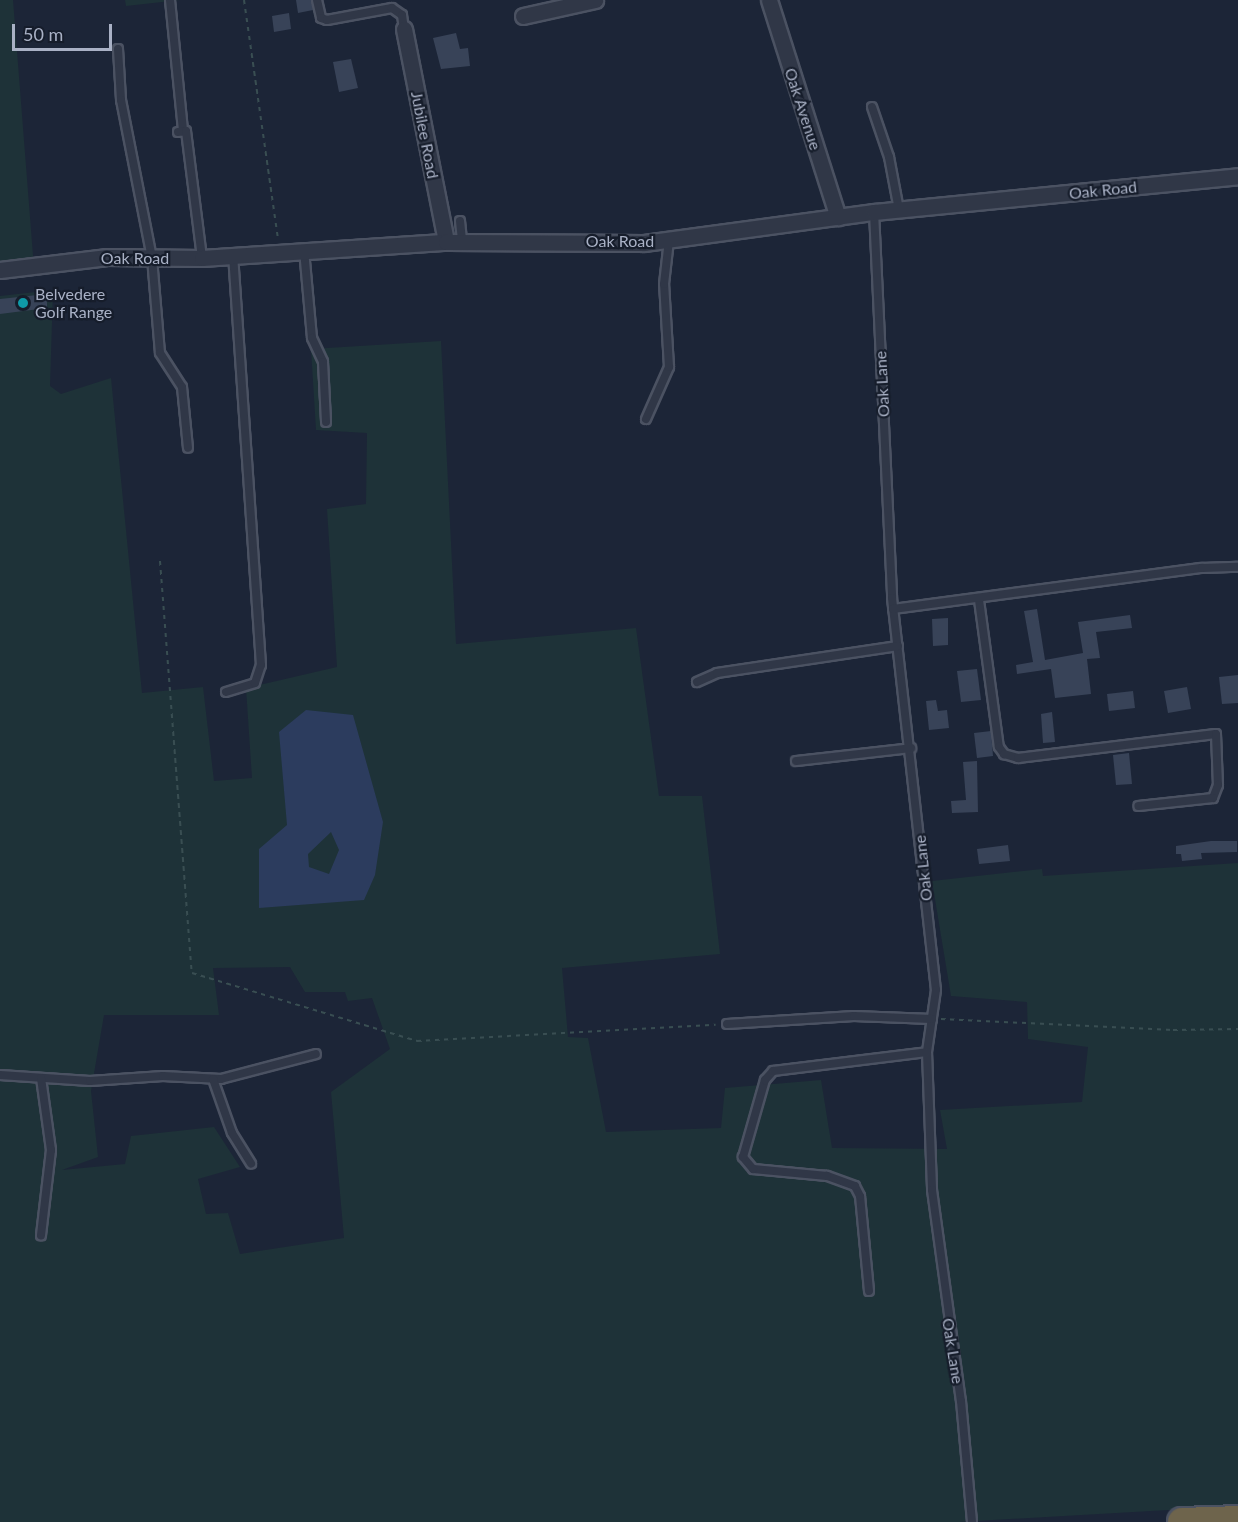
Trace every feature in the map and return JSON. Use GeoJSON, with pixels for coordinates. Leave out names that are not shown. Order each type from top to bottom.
{"type":"FeatureCollection","features":[{"type":"Feature","properties":{"kind":"highway"},"geometry":{"type":"LineString","coordinates":[[1182,1522],[1238,1520]]}},
{"type":"Feature","properties":{"kind":"street"},"geometry":{"type":"LineString","coordinates":[[523,16],[595,0]]}},
{"type":"Feature","properties":{"kind":"street","name":"Oak Avenue"},"geometry":{"type":"LineString","coordinates":[[769,0],[838,217]]}},
{"type":"Feature","properties":{"kind":"street","name":"Jubilee Road"},"geometry":{"type":"LineString","coordinates":[[404,29],[446,242]]}},
{"type":"Feature","properties":{"kind":"street","name":"Oak Road"},"geometry":{"type":"LineString","coordinates":[[0,270],[107,257],[202,258],[462,241],[644,243],[874,212],[1238,176]]}},
{"type":"Feature","properties":{"kind":"lane"},"geometry":{"type":"LineString","coordinates":[[170,0],[181,131],[186,131],[202,258]]}},
{"type":"Feature","properties":{"kind":"lane"},"geometry":{"type":"LineString","coordinates":[[317,0],[321,18],[327,20],[392,8],[402,15],[404,29]]}},
{"type":"Feature","properties":{"kind":"lane"},"geometry":{"type":"LineString","coordinates":[[118,49],[121,100],[152,258],[160,353],[182,387],[188,448]]}},
{"type":"Feature","properties":{"kind":"lane"},"geometry":{"type":"LineString","coordinates":[[872,106],[892,168],[899,210]]}},
{"type":"Feature","properties":{"kind":"lane","name":"Oak Lane"},"geometry":{"type":"LineString","coordinates":[[874,212],[893,609],[911,748],[936,990],[927,1052],[932,1190],[963,1424],[972,1522]]}},
{"type":"Feature","properties":{"kind":"lane"},"geometry":{"type":"LineString","coordinates":[[460,221],[462,241]]}},
{"type":"Feature","properties":{"kind":"lane"},"geometry":{"type":"LineString","coordinates":[[646,419],[669,367],[664,284],[669,240]]}},
{"type":"Feature","properties":{"kind":"lane"},"geometry":{"type":"LineString","coordinates":[[304,250],[312,338],[323,362],[326,422]]}},
{"type":"Feature","properties":{"kind":"lane"},"geometry":{"type":"LineString","coordinates":[[226,692],[255,683],[261,665],[233,256]]}},
{"type":"Feature","properties":{"kind":"lane"},"geometry":{"type":"LineString","coordinates":[[893,609],[979,600],[1102,581],[1238,567]]}},
{"type":"Feature","properties":{"kind":"lane"},"geometry":{"type":"LineString","coordinates":[[979,600],[999,747],[1004,754],[1018,759],[1216,734],[1218,785],[1213,798],[1138,806]]}},
{"type":"Feature","properties":{"kind":"lane"},"geometry":{"type":"LineString","coordinates":[[697,682],[717,673],[898,646]]}},
{"type":"Feature","properties":{"kind":"lane"},"geometry":{"type":"LineString","coordinates":[[796,761],[911,748]]}},
{"type":"Feature","properties":{"kind":"lane"},"geometry":{"type":"LineString","coordinates":[[727,1024],[854,1016],[932,1019]]}},
{"type":"Feature","properties":{"kind":"lane"},"geometry":{"type":"LineString","coordinates":[[869,1291],[860,1196],[855,1186],[827,1176],[753,1169],[747,1166],[743,1157],[765,1080],[773,1071],[927,1052]]}},
{"type":"Feature","properties":{"kind":"lane"},"geometry":{"type":"LineString","coordinates":[[0,1075],[90,1082],[163,1076],[213,1079],[255,1072],[316,1054]]}},
{"type":"Feature","properties":{"kind":"lane"},"geometry":{"type":"LineString","coordinates":[[40,1078],[51,1149],[41,1235]]}},
{"type":"Feature","properties":{"kind":"lane"},"geometry":{"type":"LineString","coordinates":[[213,1079],[232,1133],[251,1163]]}},
{"type":"Feature","properties":{"kind":"path"},"geometry":{"type":"LineString","coordinates":[[244,0],[279,252]]}},
{"type":"Feature","properties":{"kind":"path"},"geometry":{"type":"LineString","coordinates":[[160,561],[192,973],[417,1041],[727,1024]]}},
{"type":"Feature","properties":{"kind":"path"},"geometry":{"type":"LineString","coordinates":[[932,1019],[1173,1030],[1238,1029]]}},
{"type":"Feature","properties":{"kind":"shaded area"},"geometry":{"type":"Polygon","coordinates":[[[0,0],[13,0],[34,268],[0,270],[0,0]]]}},
{"type":"Feature","properties":{"kind":"shaded area"},"geometry":{"type":"Polygon","coordinates":[[[125,0],[180,0],[126,6],[125,0]]]}},
{"type":"Feature","properties":{"kind":"shaded area"},"geometry":{"type":"Polygon","coordinates":[[[53,290],[50,386],[61,394],[111,378],[142,693],[203,687],[214,781],[252,778],[246,688],[337,667],[327,509],[366,504],[367,433],[316,430],[311,349],[441,341],[456,644],[636,628],[659,796],[702,796],[720,954],[562,968],[568,1037],[588,1038],[606,1132],[721,1128],[725,1088],[821,1080],[832,1148],[947,1149],[940,1110],[1082,1102],[1088,1047],[1028,1039],[1027,1002],[951,996],[932,881],[1042,869],[1043,876],[1238,863],[1238,1506],[959,1522],[0,1522],[0,296],[53,290]],[[290,967],[213,968],[219,1015],[104,1015],[91,1091],[98,1157],[62,1170],[125,1164],[131,1136],[214,1127],[240,1167],[198,1179],[206,1214],[228,1213],[240,1254],[344,1238],[331,1092],[390,1049],[372,998],[348,1001],[345,992],[305,992],[290,967]]]}},
{"type":"Feature","properties":{"kind":"water"},"geometry":{"type":"Polygon","coordinates":[[[306,710],[353,715],[383,822],[375,875],[364,900],[259,908],[259,849],[287,825],[279,732],[306,710]],[[331,832],[308,854],[309,867],[329,874],[339,850],[331,832]]]}},
{"type":"Feature","properties":{"kind":"building"},"geometry":{"type":"Polygon","coordinates":[[[296,0],[311,0],[313,10],[298,13],[296,0]]]}},
{"type":"Feature","properties":{"kind":"building"},"geometry":{"type":"Polygon","coordinates":[[[289,13],[291,29],[274,32],[272,16],[289,13]]]}},
{"type":"Feature","properties":{"kind":"building"},"geometry":{"type":"Polygon","coordinates":[[[456,33],[460,49],[468,48],[470,66],[441,69],[433,38],[456,33]]]}},
{"type":"Feature","properties":{"kind":"building"},"geometry":{"type":"Polygon","coordinates":[[[351,59],[358,88],[339,92],[333,62],[351,59]]]}},
{"type":"Feature","properties":{"kind":"building","name":"Belvedere Golf Range"},"geometry":{"type":"Polygon","coordinates":[[[47,294],[47,308],[0,314],[0,299],[47,294]]]}},
{"type":"Feature","properties":{"kind":"building"},"geometry":{"type":"Polygon","coordinates":[[[1037,609],[1045,660],[1083,653],[1078,622],[1130,615],[1132,628],[1096,632],[1100,658],[1087,659],[1091,694],[1055,698],[1051,669],[1017,674],[1016,665],[1033,662],[1024,611],[1037,609]]]}},
{"type":"Feature","properties":{"kind":"building"},"geometry":{"type":"Polygon","coordinates":[[[948,618],[948,645],[933,646],[932,619],[948,618]]]}},
{"type":"Feature","properties":{"kind":"building"},"geometry":{"type":"Polygon","coordinates":[[[977,669],[981,700],[961,702],[957,671],[977,669]]]}},
{"type":"Feature","properties":{"kind":"building"},"geometry":{"type":"Polygon","coordinates":[[[1238,675],[1238,703],[1222,704],[1219,677],[1238,675]]]}},
{"type":"Feature","properties":{"kind":"building"},"geometry":{"type":"Polygon","coordinates":[[[1187,687],[1191,709],[1168,713],[1164,691],[1187,687]]]}},
{"type":"Feature","properties":{"kind":"building"},"geometry":{"type":"Polygon","coordinates":[[[1133,691],[1135,708],[1109,711],[1107,694],[1133,691]]]}},
{"type":"Feature","properties":{"kind":"building"},"geometry":{"type":"Polygon","coordinates":[[[936,700],[938,711],[947,710],[949,728],[929,730],[926,701],[936,700]]]}},
{"type":"Feature","properties":{"kind":"building"},"geometry":{"type":"Polygon","coordinates":[[[1052,712],[1055,742],[1043,743],[1041,714],[1052,712]]]}},
{"type":"Feature","properties":{"kind":"building"},"geometry":{"type":"Polygon","coordinates":[[[991,731],[993,756],[977,758],[974,733],[991,731]]]}},
{"type":"Feature","properties":{"kind":"building"},"geometry":{"type":"Polygon","coordinates":[[[1129,753],[1132,784],[1116,785],[1113,755],[1129,753]]]}},
{"type":"Feature","properties":{"kind":"building"},"geometry":{"type":"Polygon","coordinates":[[[977,761],[978,812],[952,813],[951,801],[966,800],[963,762],[977,761]]]}},
{"type":"Feature","properties":{"kind":"building"},"geometry":{"type":"Polygon","coordinates":[[[1211,841],[1237,841],[1237,852],[1201,853],[1202,859],[1182,861],[1181,854],[1176,854],[1176,846],[1211,841]]]}},
{"type":"Feature","properties":{"kind":"building"},"geometry":{"type":"Polygon","coordinates":[[[1008,845],[1010,861],[979,864],[977,849],[1008,845]]]}},
{"type":"Feature","properties":{"kind":"place","name":"Belvedere Golf Range"},"geometry":{"type":"Point","coordinates":[23,303]}}]}
